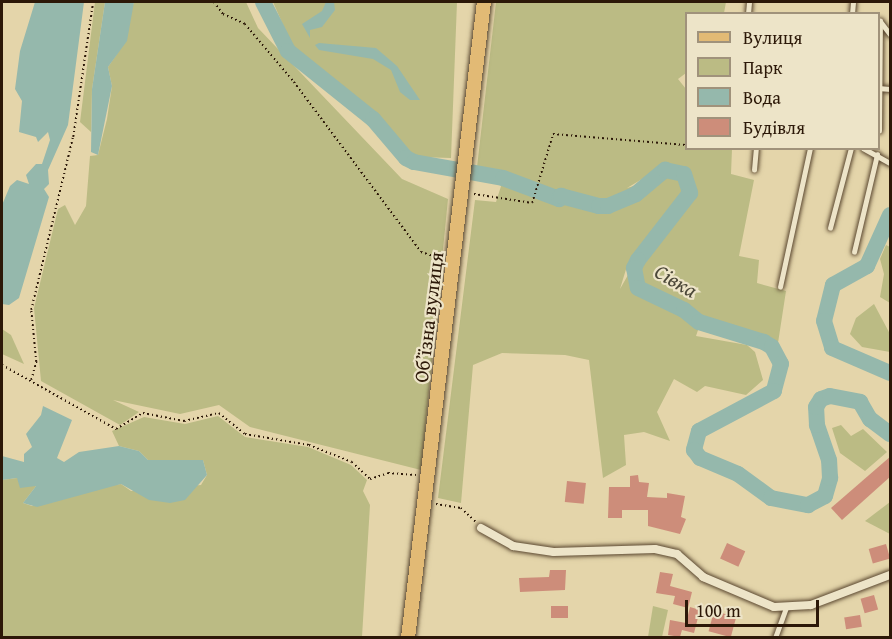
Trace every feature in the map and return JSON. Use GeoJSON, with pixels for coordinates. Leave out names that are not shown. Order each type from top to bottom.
{"type":"FeatureCollection","features":[{"type":"Feature","properties":{"kind":"main road","name":"Обʼїзна вулиця"},"geometry":{"type":"LineString","coordinates":[[408,638],[426,503],[484,2]]}},
{"type":"Feature","properties":{"kind":"street"},"geometry":{"type":"LineString","coordinates":[[481,528],[513,546],[554,552],[655,549],[677,554],[703,577],[740,595],[786,607],[832,598],[867,581],[891,574]]}},
{"type":"Feature","properties":{"kind":"lane"},"geometry":{"type":"LineString","coordinates":[[880,20],[891,34]]}},
{"type":"Feature","properties":{"kind":"lane"},"geometry":{"type":"LineString","coordinates":[[754,170],[756,150]]}},
{"type":"Feature","properties":{"kind":"lane"},"geometry":{"type":"LineString","coordinates":[[780,287],[810,150]]}},
{"type":"Feature","properties":{"kind":"lane"},"geometry":{"type":"LineString","coordinates":[[830,228],[850,150]]}},
{"type":"Feature","properties":{"kind":"lane"},"geometry":{"type":"LineString","coordinates":[[867,150],[891,163]]}},
{"type":"Feature","properties":{"kind":"lane"},"geometry":{"type":"LineString","coordinates":[[854,252],[877,155]]}},
{"type":"Feature","properties":{"kind":"lane"},"geometry":{"type":"LineString","coordinates":[[775,638],[786,607]]}},
{"type":"Feature","properties":{"kind":"path"},"geometry":{"type":"LineString","coordinates":[[31,381],[36,362],[31,310],[73,137],[93,2]]}},
{"type":"Feature","properties":{"kind":"path"},"geometry":{"type":"LineString","coordinates":[[214,2],[223,14],[245,24],[294,82],[421,252],[454,263]]}},
{"type":"Feature","properties":{"kind":"path"},"geometry":{"type":"LineString","coordinates":[[463,191],[532,203],[536,184],[543,178],[553,134],[685,145]]}},
{"type":"Feature","properties":{"kind":"path"},"geometry":{"type":"LineString","coordinates":[[2,365],[116,429],[143,413],[184,421],[219,412],[245,434],[309,445],[352,462],[370,479],[388,473],[429,476]]}},
{"type":"Feature","properties":{"kind":"path"},"geometry":{"type":"LineString","coordinates":[[426,503],[461,508],[481,528]]}},
{"type":"Feature","properties":{"kind":"green space"},"geometry":{"type":"Polygon","coordinates":[[[95,2],[105,2],[92,89],[91,132],[80,122],[95,2]]]}},
{"type":"Feature","properties":{"kind":"green space"},"geometry":{"type":"Polygon","coordinates":[[[134,2],[246,2],[258,28],[402,179],[448,199],[421,470],[250,427],[219,405],[180,414],[113,400],[139,412],[120,425],[41,381],[34,308],[58,209],[65,205],[75,225],[86,206],[90,156],[98,155],[107,119],[112,86],[108,67],[117,54],[134,2]]]}},
{"type":"Feature","properties":{"kind":"green space"},"geometry":{"type":"Polygon","coordinates":[[[273,2],[457,2],[451,158],[418,157],[378,115],[294,50],[273,2]]]}},
{"type":"Feature","properties":{"kind":"green space"},"geometry":{"type":"Polygon","coordinates":[[[496,2],[726,2],[724,12],[685,12],[685,74],[678,79],[685,88],[685,150],[732,150],[731,174],[754,180],[739,256],[759,260],[757,283],[786,291],[778,343],[702,318],[642,286],[640,267],[694,196],[689,171],[664,166],[627,188],[666,176],[679,178],[685,192],[627,266],[620,289],[628,275],[634,289],[682,314],[699,327],[696,336],[747,345],[755,352],[763,380],[746,395],[705,386],[697,392],[674,379],[657,412],[670,441],[644,432],[624,435],[626,465],[603,478],[589,360],[565,355],[502,353],[473,365],[461,503],[438,498],[475,200],[496,202],[502,183],[540,197],[544,189],[477,167],[496,2]]]}},
{"type":"Feature","properties":{"kind":"green space"},"geometry":{"type":"Polygon","coordinates":[[[886,245],[890,247],[890,303],[880,297],[884,274],[880,259],[886,245]]]}},
{"type":"Feature","properties":{"kind":"green space"},"geometry":{"type":"Polygon","coordinates":[[[874,304],[890,334],[890,352],[862,347],[850,334],[856,318],[874,304]]]}},
{"type":"Feature","properties":{"kind":"green space"},"geometry":{"type":"Polygon","coordinates":[[[2,329],[11,335],[24,364],[2,354],[2,329]]]}},
{"type":"Feature","properties":{"kind":"green space"},"geometry":{"type":"Polygon","coordinates":[[[218,416],[245,437],[308,447],[351,465],[367,480],[363,491],[370,505],[362,637],[2,638],[2,480],[17,478],[36,486],[23,503],[32,506],[121,484],[131,491],[201,485],[207,475],[203,460],[148,460],[139,451],[119,446],[112,431],[144,417],[185,424],[218,416]]]}},
{"type":"Feature","properties":{"kind":"green space"},"geometry":{"type":"Polygon","coordinates":[[[841,425],[851,436],[863,429],[887,452],[865,471],[840,453],[832,428],[841,425]]]}},
{"type":"Feature","properties":{"kind":"green space"},"geometry":{"type":"Polygon","coordinates":[[[890,502],[890,534],[865,521],[890,502]]]}},
{"type":"Feature","properties":{"kind":"green space"},"geometry":{"type":"Polygon","coordinates":[[[653,606],[668,610],[662,637],[648,637],[653,606]]]}},
{"type":"Feature","properties":{"kind":"water"},"geometry":{"type":"Polygon","coordinates":[[[35,2],[84,2],[68,125],[48,170],[49,184],[44,189],[49,197],[19,298],[9,305],[2,304],[2,205],[10,186],[17,180],[29,184],[26,175],[36,164],[42,164],[50,140],[48,132],[38,142],[36,137],[19,132],[22,101],[15,89],[20,51],[35,2]]]}},
{"type":"Feature","properties":{"kind":"water"},"geometry":{"type":"Polygon","coordinates":[[[105,2],[134,2],[127,41],[108,67],[112,86],[98,155],[91,152],[92,89],[105,2]]]}},
{"type":"Feature","properties":{"kind":"water"},"geometry":{"type":"Polygon","coordinates":[[[326,2],[334,2],[335,10],[322,27],[310,30],[310,38],[302,24],[322,11],[326,2]]]}},
{"type":"Feature","properties":{"kind":"water"},"geometry":{"type":"Polygon","coordinates":[[[319,43],[376,48],[397,66],[420,100],[410,100],[400,92],[391,70],[373,59],[319,50],[315,45],[319,43]]]}},
{"type":"Feature","properties":{"kind":"water"},"geometry":{"type":"Polygon","coordinates":[[[43,406],[72,420],[57,458],[64,462],[79,452],[119,446],[139,451],[148,460],[203,460],[207,475],[185,500],[170,503],[149,500],[121,484],[37,507],[23,503],[36,486],[20,488],[17,478],[2,480],[2,456],[24,462],[24,454],[32,447],[26,434],[41,415],[43,406]]]}},
{"type":"Feature","properties":{"kind":"building"},"geometry":{"type":"Polygon","coordinates":[[[891,456],[891,476],[842,520],[831,508],[891,456]]]}},
{"type":"Feature","properties":{"kind":"building"},"geometry":{"type":"Polygon","coordinates":[[[638,475],[639,482],[649,483],[647,497],[667,498],[667,493],[685,496],[681,517],[686,519],[680,534],[648,526],[648,510],[622,510],[622,518],[608,518],[609,487],[630,487],[630,476],[638,475]]]}},
{"type":"Feature","properties":{"kind":"building"},"geometry":{"type":"Polygon","coordinates":[[[567,481],[586,483],[584,504],[565,502],[567,481]]]}},
{"type":"Feature","properties":{"kind":"building"},"geometry":{"type":"Polygon","coordinates":[[[727,543],[745,551],[738,567],[720,559],[727,543]]]}},
{"type":"Feature","properties":{"kind":"building"},"geometry":{"type":"Polygon","coordinates":[[[886,544],[890,558],[873,563],[869,549],[886,544]]]}},
{"type":"Feature","properties":{"kind":"building"},"geometry":{"type":"Polygon","coordinates":[[[550,570],[566,570],[565,590],[520,592],[519,578],[549,577],[550,570]]]}},
{"type":"Feature","properties":{"kind":"building"},"geometry":{"type":"Polygon","coordinates":[[[660,572],[673,574],[670,586],[692,592],[688,608],[673,604],[675,596],[656,593],[660,572]]]}},
{"type":"Feature","properties":{"kind":"building"},"geometry":{"type":"Polygon","coordinates":[[[874,595],[878,609],[865,613],[861,599],[874,595]]]}},
{"type":"Feature","properties":{"kind":"building"},"geometry":{"type":"Polygon","coordinates":[[[551,606],[568,606],[568,618],[551,618],[551,606]]]}},
{"type":"Feature","properties":{"kind":"building"},"geometry":{"type":"Polygon","coordinates":[[[690,607],[700,610],[694,633],[682,630],[680,637],[668,635],[670,620],[686,623],[690,607]]]}},
{"type":"Feature","properties":{"kind":"building"},"geometry":{"type":"Polygon","coordinates":[[[714,611],[736,617],[731,637],[709,631],[714,611]]]}},
{"type":"Feature","properties":{"kind":"building"},"geometry":{"type":"Polygon","coordinates":[[[860,615],[862,627],[846,629],[844,618],[860,615]]]}},
{"type":"Feature","properties":{"kind":"waterway","name":"Сівка"},"geometry":{"type":"LineString","coordinates":[[263,2],[288,51],[373,119],[406,158],[414,162],[503,178],[559,199],[561,196],[599,206],[608,206],[636,194],[665,170],[684,174],[690,193],[638,260],[634,268],[638,288],[684,310],[699,322],[764,342],[772,347],[781,364],[774,391],[699,431],[694,450],[700,458],[738,474],[771,498],[808,505],[825,496],[830,478],[829,460],[817,425],[816,407],[821,399],[830,396],[860,402],[870,419],[890,434]]}},
{"type":"Feature","properties":{"kind":"waterway","name":"Сівка"},"geometry":{"type":"LineString","coordinates":[[890,215],[867,266],[833,285],[824,321],[832,348],[890,373]]}}]}
